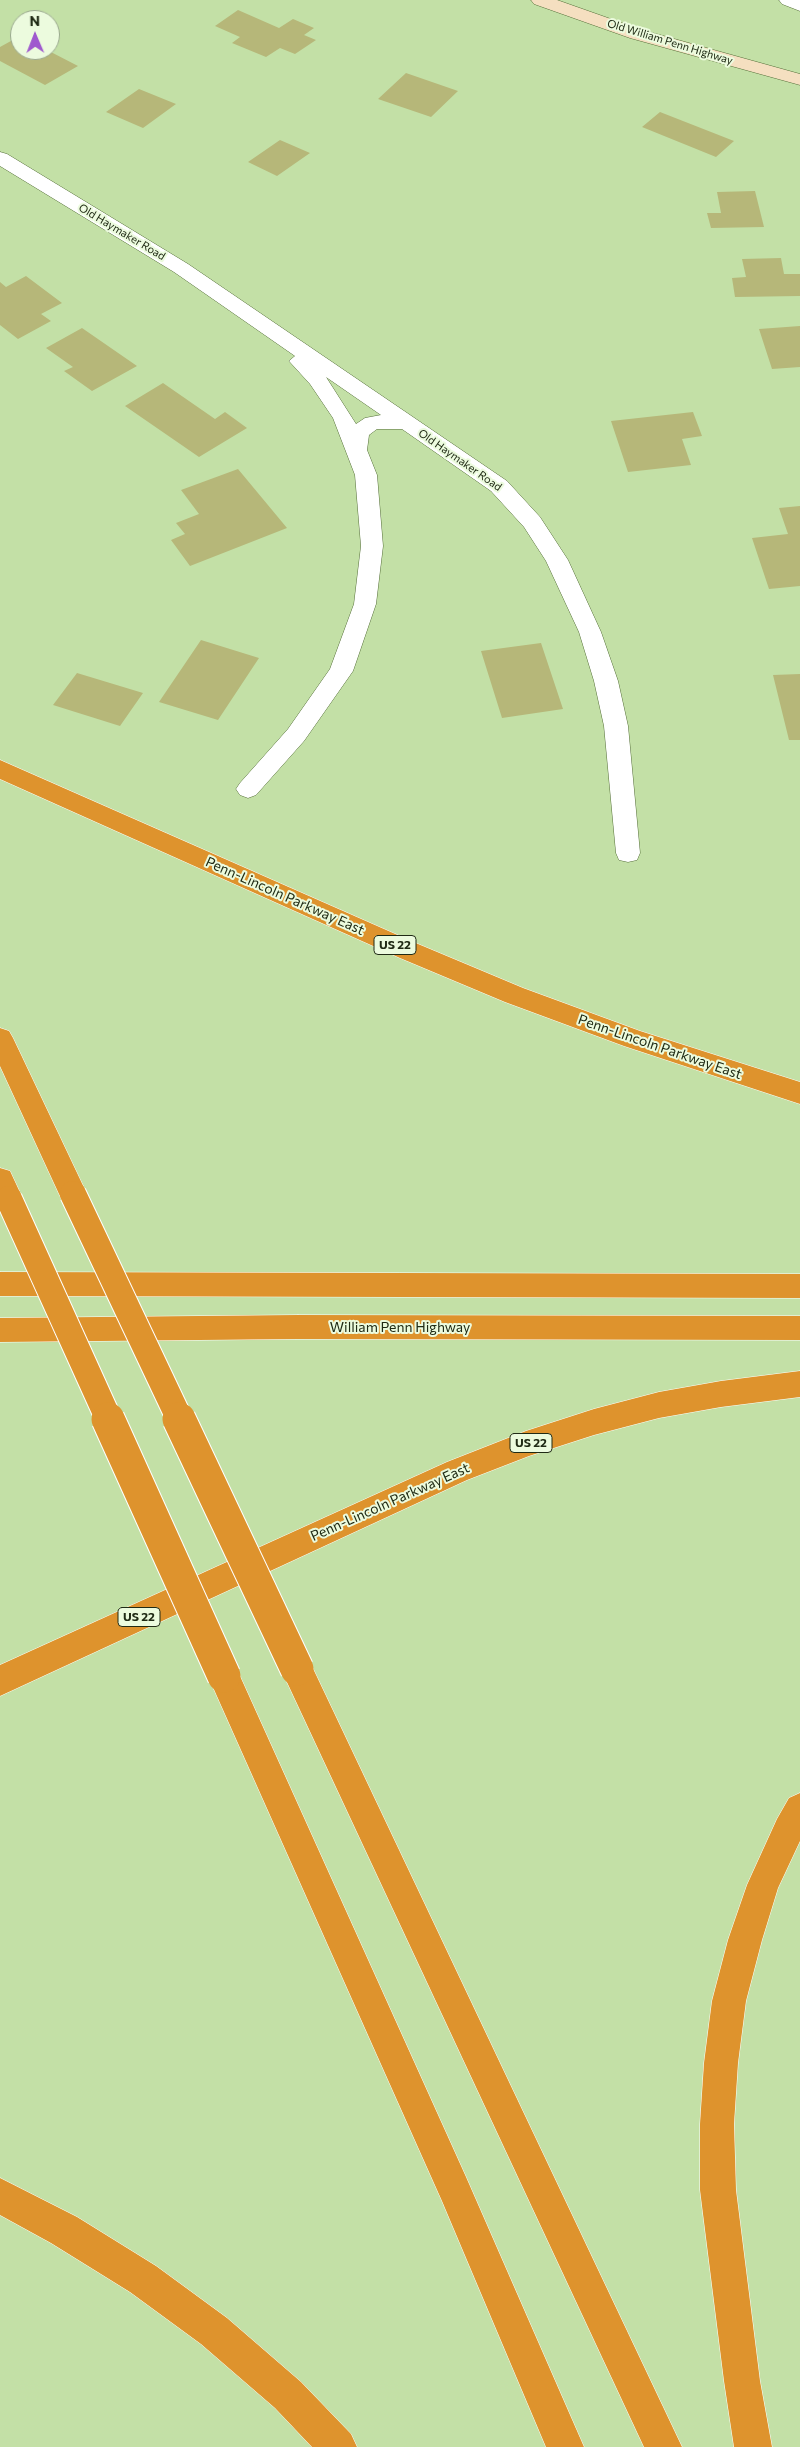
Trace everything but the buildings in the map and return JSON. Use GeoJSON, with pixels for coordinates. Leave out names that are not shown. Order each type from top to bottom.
{"type":"FeatureCollection","features":[{"type":"Feature","properties":{"kind":"highway","name":"Penn-Lincoln Parkway East"},"geometry":{"type":"LineString","coordinates":[[0,769],[400,947],[514,995],[633,1040],[800,1093]]}},
{"type":"Feature","properties":{"kind":"highway"},"geometry":{"type":"LineString","coordinates":[[0,1038],[663,2447]]}},
{"type":"Feature","properties":{"kind":"highway"},"geometry":{"type":"LineString","coordinates":[[4,1189],[458,2198],[565,2447]]}},
{"type":"Feature","properties":{"kind":"highway"},"geometry":{"type":"LineString","coordinates":[[0,1284],[800,1286]]}},
{"type":"Feature","properties":{"kind":"highway","name":"William Penn Highway"},"geometry":{"type":"LineString","coordinates":[[0,1330],[288,1327],[800,1328]]}},
{"type":"Feature","properties":{"kind":"highway","name":"Penn-Lincoln Parkway East"},"geometry":{"type":"LineString","coordinates":[[0,1681],[457,1471],[526,1444],[594,1422],[659,1405],[720,1394],[800,1384]]}},
{"type":"Feature","properties":{"kind":"highway"},"geometry":{"type":"LineString","coordinates":[[753,2447],[739,2362],[718,2190],[717,2124],[721,2063],[730,2001],[745,1940],[763,1885],[788,1830],[800,1809]]}},
{"type":"Feature","properties":{"kind":"highway"},"geometry":{"type":"LineString","coordinates":[[0,2196],[64,2230],[143,2279],[214,2331],[288,2395],[338,2447]]}},
{"type":"Feature","properties":{"kind":"main road","name":"Old William Penn Highway"},"geometry":{"type":"LineString","coordinates":[[540,0],[636,34],[800,80]]}},
{"type":"Feature","properties":{"kind":"street"},"geometry":{"type":"LineString","coordinates":[[788,0],[800,6]]}},
{"type":"Feature","properties":{"kind":"street","name":"Old Haymaker Road"},"geometry":{"type":"LineString","coordinates":[[0,158],[168,259],[499,486],[532,522],[557,560],[590,632],[606,681],[616,726],[628,853]]}},
{"type":"Feature","properties":{"kind":"street","name":"Old Haymaker Road"},"geometry":{"type":"LineString","coordinates":[[242,310],[317,379],[343,418],[366,476],[372,546],[365,604],[341,671],[296,736],[248,789]]}},
{"type":"Feature","properties":{"kind":"street"},"geometry":{"type":"LineString","coordinates":[[356,450],[359,432],[372,423],[389,421],[407,423]]}}]}
